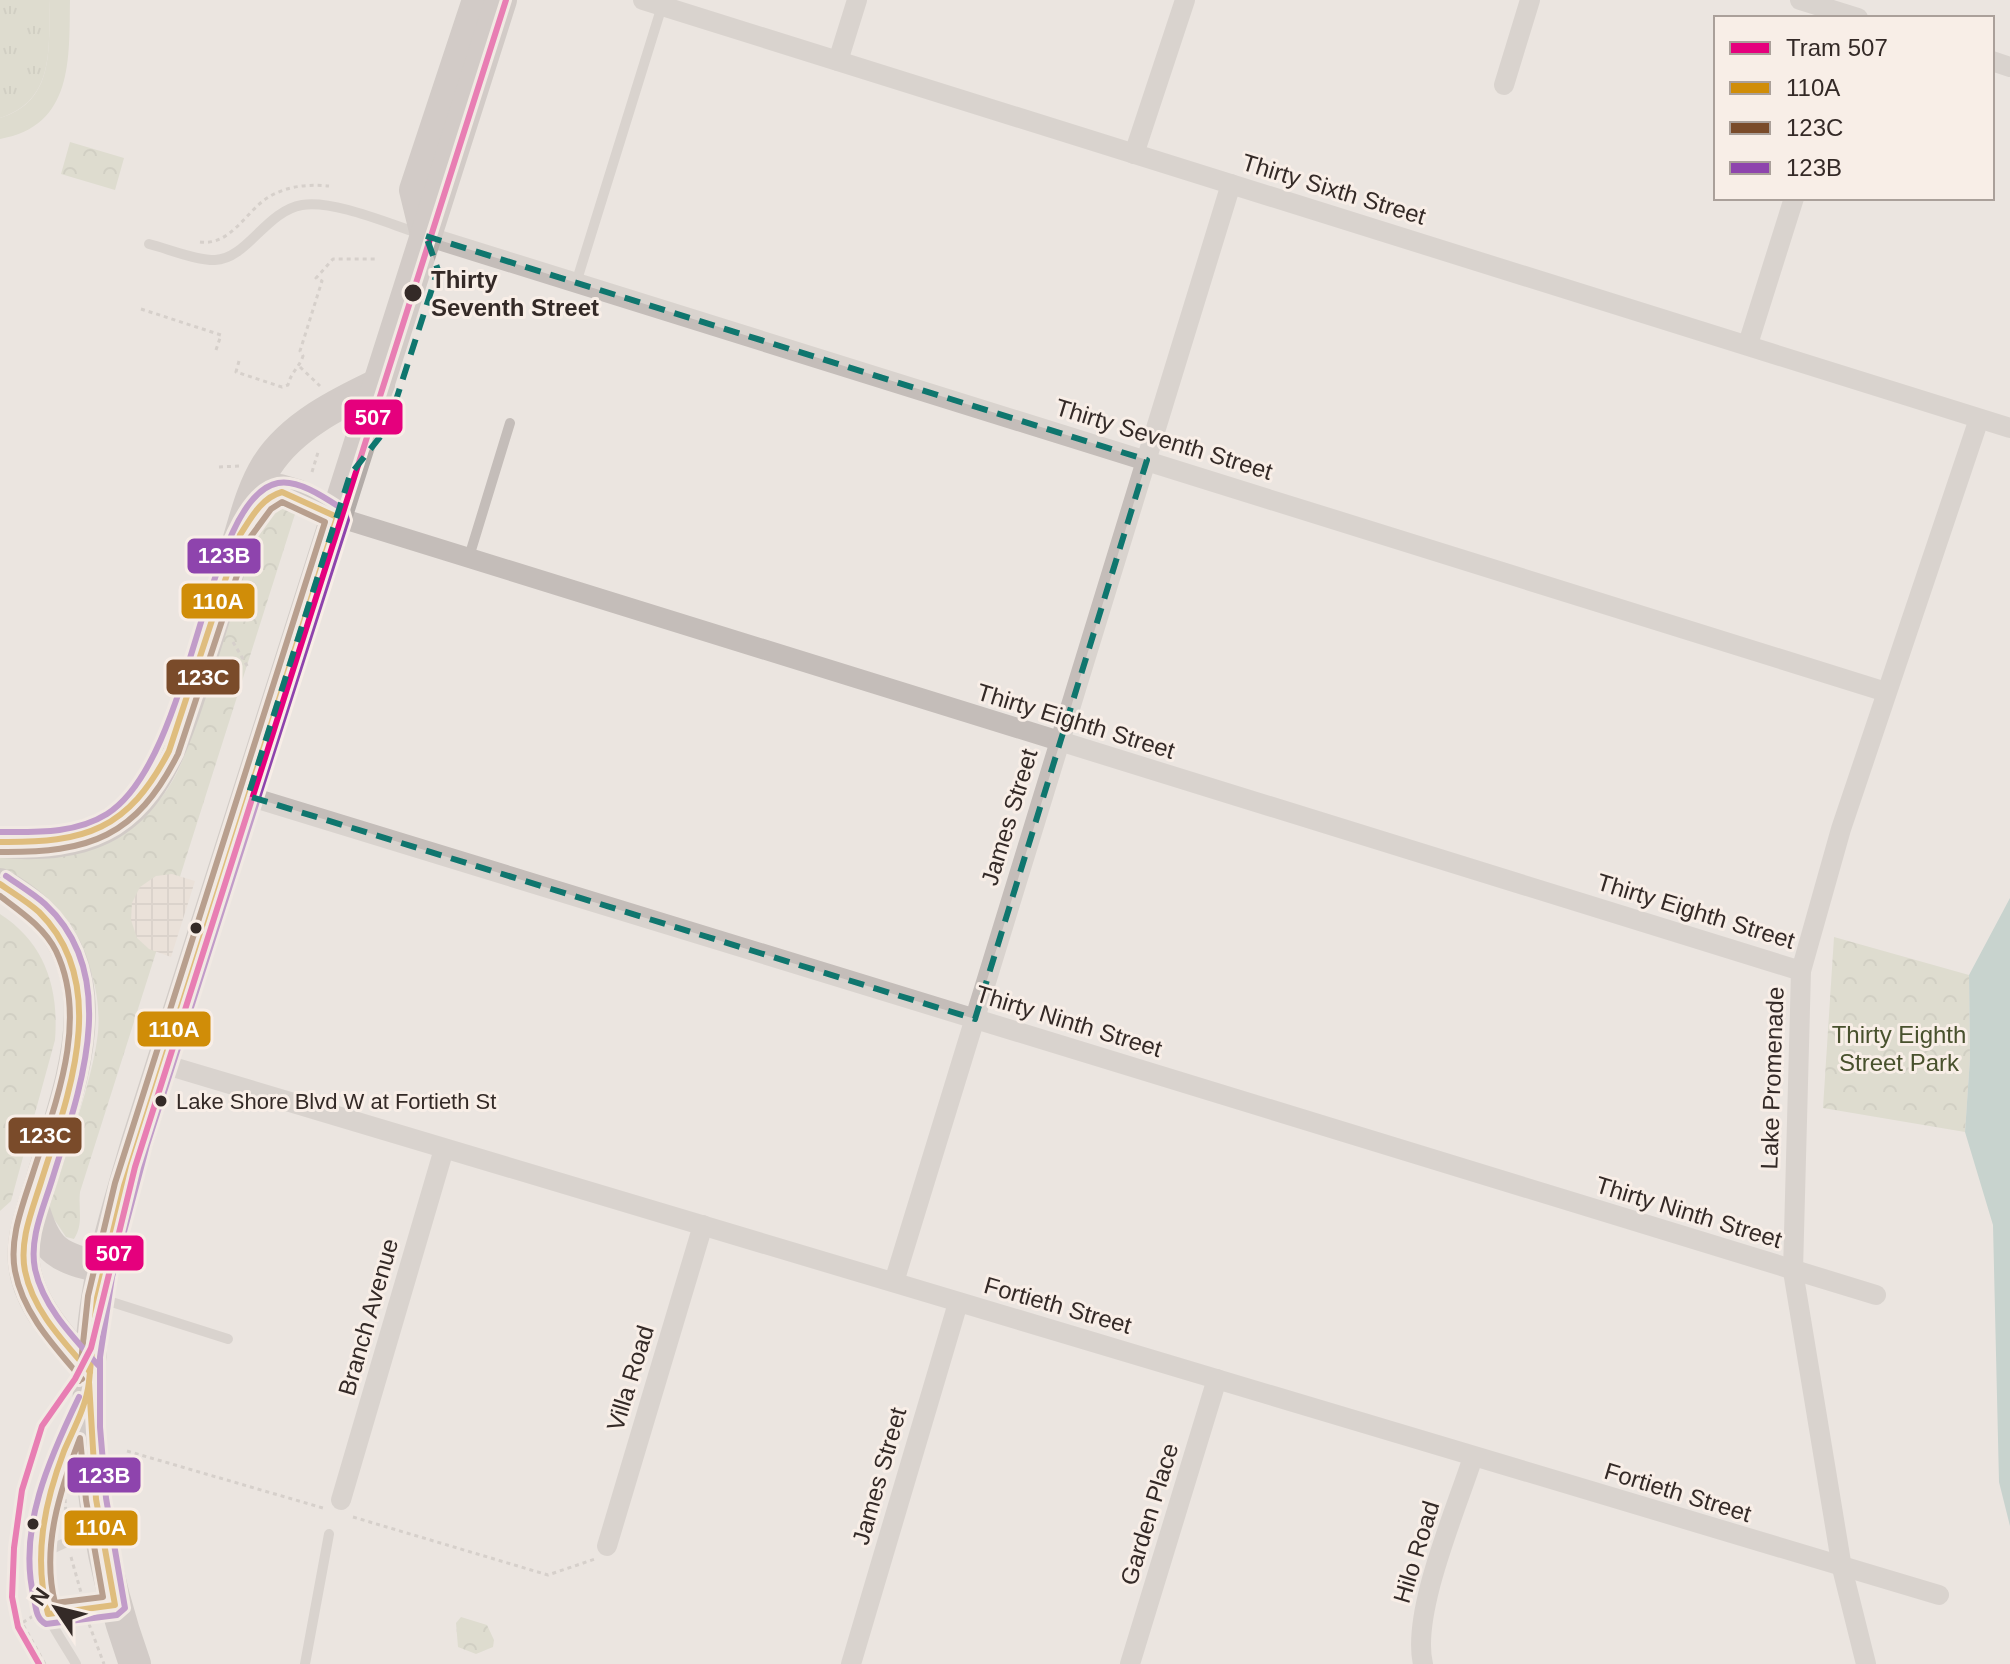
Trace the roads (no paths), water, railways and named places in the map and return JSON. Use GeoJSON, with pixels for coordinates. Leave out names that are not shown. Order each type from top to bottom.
{"type":"FeatureCollection","features":[{"type":"Feature","properties":{"kind":"main road"},"geometry":{"type":"LineString","coordinates":[[350,475],[387,428],[438,270],[415,190],[478,0]]}},
{"type":"Feature","properties":{"kind":"main road"},"geometry":{"type":"LineString","coordinates":[[135,1664],[102,1612],[90,1385],[101,1283],[125,1184],[501,0]]}},
{"type":"Feature","properties":{"kind":"main road"},"geometry":{"type":"LineString","coordinates":[[0,842],[43,845],[73,840],[106,827],[148,791],[174,744],[257,484],[278,451],[320,414],[379,384]]}},
{"type":"Feature","properties":{"kind":"main road"},"geometry":{"type":"LineString","coordinates":[[240,535],[257,508],[274,491],[297,495],[337,517]]}},
{"type":"Feature","properties":{"kind":"main road"},"geometry":{"type":"LineString","coordinates":[[0,884],[36,909],[60,938],[77,980],[81,1002],[82,1029],[76,1067],[33,1206],[24,1258],[35,1301],[90,1385]]}},
{"type":"Feature","properties":{"kind":"main road"},"geometry":{"type":"LineString","coordinates":[[33,1206],[45,1242],[101,1283]]}},
{"type":"Feature","properties":{"kind":"street"},"geometry":{"type":"LineString","coordinates":[[838,61],[857,0]]}},
{"type":"Feature","properties":{"kind":"street"},"geometry":{"type":"LineString","coordinates":[[1134,154],[1185,0]]}},
{"type":"Feature","properties":{"kind":"street"},"geometry":{"type":"LineString","coordinates":[[1504,85],[1530,0]]}},
{"type":"Feature","properties":{"kind":"street"},"geometry":{"type":"LineString","coordinates":[[1800,0],[1855,13]]}},
{"type":"Feature","properties":{"kind":"street","name":"Thirty Sixth Street"},"geometry":{"type":"LineString","coordinates":[[652,3],[2010,428]]}},
{"type":"Feature","properties":{"kind":"street","name":"James Street"},"geometry":{"type":"LineString","coordinates":[[894,1282],[1231,184]]}},
{"type":"Feature","properties":{"kind":"street"},"geometry":{"type":"LineString","coordinates":[[1748,344],[1793,200]]}},
{"type":"Feature","properties":{"kind":"street","name":"Thirty Seventh Street"},"geometry":{"type":"LineString","coordinates":[[426,236],[1886,692]]}},
{"type":"Feature","properties":{"kind":"street","name":"Lake Promenade"},"geometry":{"type":"LineString","coordinates":[[1866,1664],[1842,1568],[1793,1271],[1801,971],[1817,906],[1886,692],[1979,419]]}},
{"type":"Feature","properties":{"kind":"street","name":"Thirty Eighth Street"},"geometry":{"type":"LineString","coordinates":[[337,517],[1801,971]]}},
{"type":"Feature","properties":{"kind":"street","name":"Thirty Ninth Street"},"geometry":{"type":"LineString","coordinates":[[248,796],[1876,1295]]}},
{"type":"Feature","properties":{"kind":"street","name":"Fortieth Street"},"geometry":{"type":"LineString","coordinates":[[163,1064],[1939,1595]]}},
{"type":"Feature","properties":{"kind":"street","name":"Branch Avenue"},"geometry":{"type":"LineString","coordinates":[[337,1507],[444,1149]]}},
{"type":"Feature","properties":{"kind":"street","name":"Villa Road"},"geometry":{"type":"LineString","coordinates":[[605,1551],[703,1225]]}},
{"type":"Feature","properties":{"kind":"street","name":"James Street"},"geometry":{"type":"LineString","coordinates":[[851,1664],[958,1303]]}},
{"type":"Feature","properties":{"kind":"street","name":"Garden Place"},"geometry":{"type":"LineString","coordinates":[[1130,1664],[1217,1379]]}},
{"type":"Feature","properties":{"kind":"street","name":"Hilo Road"},"geometry":{"type":"LineString","coordinates":[[1423,1664],[1420,1645],[1425,1609],[1473,1457]]}},
{"type":"Feature","properties":{"kind":"lane"},"geometry":{"type":"LineString","coordinates":[[576,283],[652,3]]}},
{"type":"Feature","properties":{"kind":"lane"},"geometry":{"type":"LineString","coordinates":[[149,244],[213,260],[225,258],[250,241],[260,228],[301,205],[323,206],[426,236]]}},
{"type":"Feature","properties":{"kind":"lane"},"geometry":{"type":"LineString","coordinates":[[468,560],[510,423]]}},
{"type":"Feature","properties":{"kind":"lane"},"geometry":{"type":"LineString","coordinates":[[101,1283],[228,1339]]}},
{"type":"Feature","properties":{"kind":"lane"},"geometry":{"type":"LineString","coordinates":[[76,1664],[48,1614],[39,1588],[49,1491],[90,1385]]}},
{"type":"Feature","properties":{"kind":"lane"},"geometry":{"type":"LineString","coordinates":[[41,1554],[99,1528]]}},
{"type":"Feature","properties":{"kind":"lane"},"geometry":{"type":"LineString","coordinates":[[305,1664],[329,1534]]}},
{"type":"Feature","properties":{"kind":"lane"},"geometry":{"type":"LineString","coordinates":[[48,1614],[102,1612]]}},
{"type":"Feature","properties":{"kind":"water"},"geometry":{"type":"Polygon","coordinates":[[[2010,898],[2010,1526],[1999,1482],[1993,1225],[1965,1132],[1970,1058],[1969,975],[2010,898]]]}},
{"type":"Feature","properties":{"kind":"tram line","name":"507"},"geometry":{"type":"LineString","coordinates":[[39,1664],[18,1627],[12,1597],[14,1548],[22,1490],[42,1426],[75,1379],[91,1348],[135,1167],[506,0]]}},
{"type":"Feature","properties":{"kind":"place","name":"Thirty Seventh Street"},"geometry":{"type":"Point","coordinates":[413,293]}},
{"type":"Feature","properties":{"kind":"place","name":"Lake Shore Blvd W at Fortieth St"},"geometry":{"type":"Point","coordinates":[161,1101]}},
{"type":"Feature","properties":{"kind":"park label","name":"Thirty Eighth Street Park"},"geometry":{"type":"Point","coordinates":[1899,1048]}}]}
